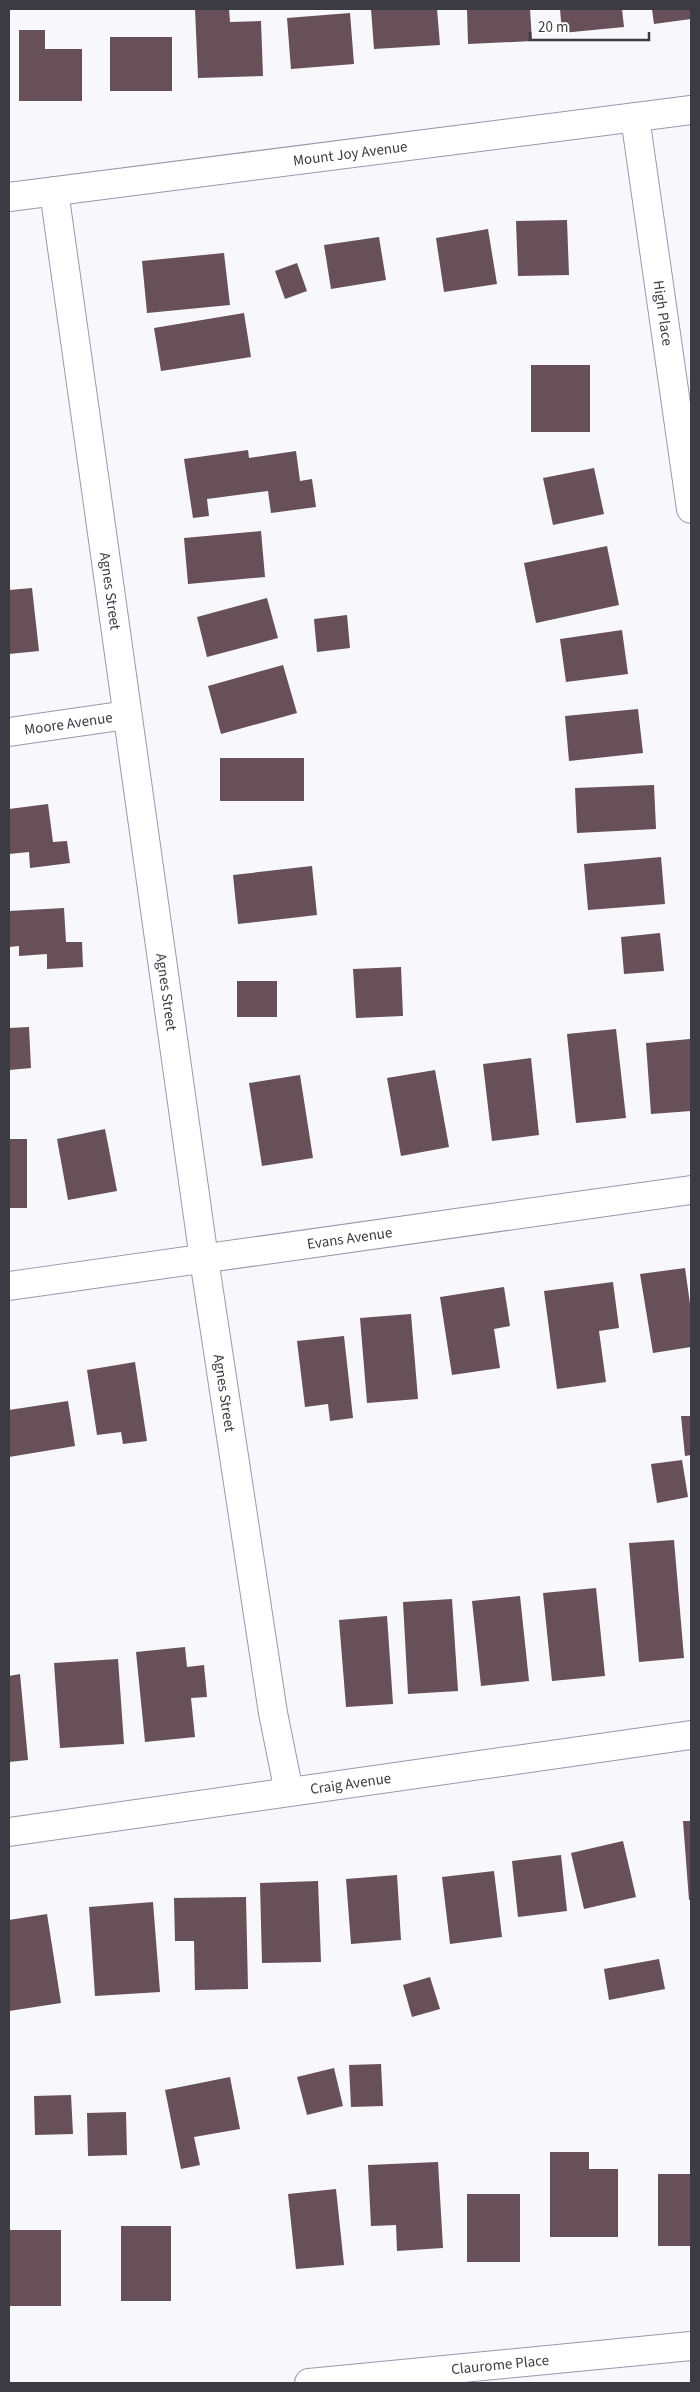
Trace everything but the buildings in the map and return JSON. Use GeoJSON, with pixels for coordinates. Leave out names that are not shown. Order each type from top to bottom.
{"type":"FeatureCollection","features":[{"type":"Feature","properties":{"kind":"street","name":"Mount Joy Avenue"},"geometry":{"type":"LineString","coordinates":[[9,197],[691,110]]}},
{"type":"Feature","properties":{"kind":"street","name":"High Place"},"geometry":{"type":"LineString","coordinates":[[636,117],[691,509]]}},
{"type":"Feature","properties":{"kind":"street","name":"Agnes Street"},"geometry":{"type":"LineString","coordinates":[[54,192],[204,1259],[273,1713],[289,1792]]}},
{"type":"Feature","properties":{"kind":"street","name":"Moore Avenue"},"geometry":{"type":"LineString","coordinates":[[9,732],[127,715]]}},
{"type":"Feature","properties":{"kind":"street","name":"Evans Avenue"},"geometry":{"type":"LineString","coordinates":[[9,1286],[691,1190]]}},
{"type":"Feature","properties":{"kind":"street","name":"Craig Avenue"},"geometry":{"type":"LineString","coordinates":[[9,1832],[691,1735]]}},
{"type":"Feature","properties":{"kind":"street","name":"Claurome Place"},"geometry":{"type":"LineString","coordinates":[[322,2383],[691,2346]]}}]}
